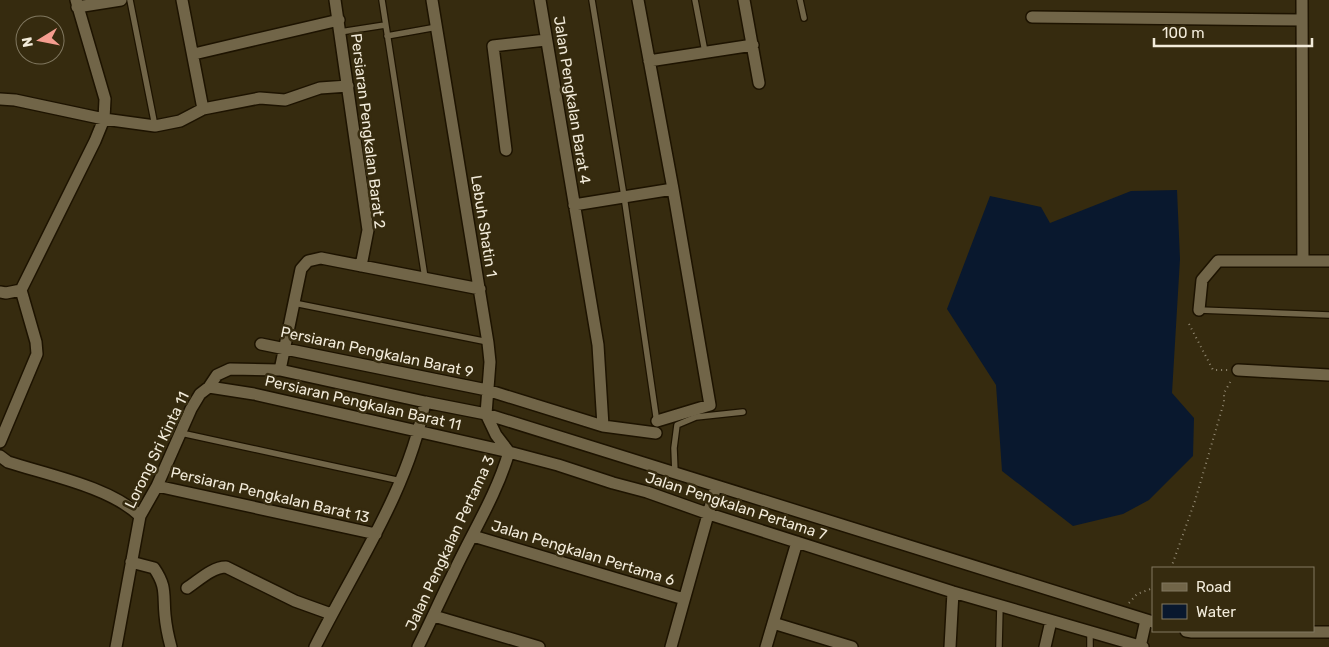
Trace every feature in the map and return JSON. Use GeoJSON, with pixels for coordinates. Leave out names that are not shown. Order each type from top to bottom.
{"type":"FeatureCollection","features":[{"type":"Feature","properties":{"kind":"street"},"geometry":{"type":"LineString","coordinates":[[0,442],[37,354],[36,342],[21,290],[95,141],[104,119],[105,99],[77,4],[121,0]]}},
{"type":"Feature","properties":{"kind":"street"},"geometry":{"type":"LineString","coordinates":[[182,0],[194,54],[203,109]]}},
{"type":"Feature","properties":{"kind":"street","name":"Persiaran Pengkalan Barat 2"},"geometry":{"type":"LineString","coordinates":[[336,0],[368,230],[361,266]]}},
{"type":"Feature","properties":{"kind":"street","name":"Lebuh Shatin 1"},"geometry":{"type":"LineString","coordinates":[[432,0],[488,342],[490,362],[486,414],[496,435],[509,452]]}},
{"type":"Feature","properties":{"kind":"street","name":"Jalan Pengkalan Barat 4"},"geometry":{"type":"LineString","coordinates":[[540,0],[598,344],[603,426]]}},
{"type":"Feature","properties":{"kind":"street"},"geometry":{"type":"LineString","coordinates":[[638,0],[710,405],[656,427]]}},
{"type":"Feature","properties":{"kind":"street"},"geometry":{"type":"LineString","coordinates":[[744,0],[759,83]]}},
{"type":"Feature","properties":{"kind":"street"},"geometry":{"type":"LineString","coordinates":[[1302,0],[1303,261]]}},
{"type":"Feature","properties":{"kind":"street"},"geometry":{"type":"LineString","coordinates":[[1032,18],[1302,20]]}},
{"type":"Feature","properties":{"kind":"street"},"geometry":{"type":"LineString","coordinates":[[194,54],[338,20]]}},
{"type":"Feature","properties":{"kind":"street"},"geometry":{"type":"LineString","coordinates":[[506,150],[493,46],[546,40]]}},
{"type":"Feature","properties":{"kind":"street"},"geometry":{"type":"LineString","coordinates":[[649,61],[752,46]]}},
{"type":"Feature","properties":{"kind":"street"},"geometry":{"type":"LineString","coordinates":[[0,99],[15,100],[104,119],[155,126],[180,121],[203,109],[260,98],[285,100],[320,88],[348,86]]}},
{"type":"Feature","properties":{"kind":"street"},"geometry":{"type":"LineString","coordinates":[[574,205],[673,189]]}},
{"type":"Feature","properties":{"kind":"street"},"geometry":{"type":"LineString","coordinates":[[280,370],[283,348],[301,269],[308,261],[321,258],[480,289]]}},
{"type":"Feature","properties":{"kind":"street"},"geometry":{"type":"LineString","coordinates":[[1199,310],[1202,280],[1218,261],[1329,261]]}},
{"type":"Feature","properties":{"kind":"street"},"geometry":{"type":"LineString","coordinates":[[0,292],[6,293],[21,290]]}},
{"type":"Feature","properties":{"kind":"street","name":"Persiaran Pengkalan Barat 9"},"geometry":{"type":"LineString","coordinates":[[261,344],[487,390],[603,426],[656,427]]}},
{"type":"Feature","properties":{"kind":"street","name":"Lorong Sri Kinta 11"},"geometry":{"type":"LineString","coordinates":[[116,647],[140,516],[157,486],[200,394],[209,387],[217,375],[230,370],[280,370],[486,414],[1149,621]]}},
{"type":"Feature","properties":{"kind":"street"},"geometry":{"type":"LineString","coordinates":[[1238,370],[1329,375]]}},
{"type":"Feature","properties":{"kind":"street","name":"Persiaran Pengkalan Barat 11"},"geometry":{"type":"LineString","coordinates":[[209,387],[254,394],[509,452]]}},
{"type":"Feature","properties":{"kind":"street"},"geometry":{"type":"LineString","coordinates":[[315,647],[331,614],[376,534],[401,481],[420,432],[425,402]]}},
{"type":"Feature","properties":{"kind":"street","name":"Jalan Pengkalan Pertama 7"},"geometry":{"type":"LineString","coordinates":[[509,452],[646,492],[953,592],[1141,647]]}},
{"type":"Feature","properties":{"kind":"street","name":"Jalan Pengkalan Pertama 3"},"geometry":{"type":"LineString","coordinates":[[418,647],[473,536],[500,478],[509,452]]}},
{"type":"Feature","properties":{"kind":"street"},"geometry":{"type":"LineString","coordinates":[[0,456],[8,462],[104,492],[129,506],[140,516]]}},
{"type":"Feature","properties":{"kind":"street","name":"Persiaran Pengkalan Barat 13"},"geometry":{"type":"LineString","coordinates":[[157,486],[376,534]]}},
{"type":"Feature","properties":{"kind":"street"},"geometry":{"type":"LineString","coordinates":[[670,647],[716,486]]}},
{"type":"Feature","properties":{"kind":"street","name":"Jalan Pengkalan Pertama 6"},"geometry":{"type":"LineString","coordinates":[[473,536],[684,600]]}},
{"type":"Feature","properties":{"kind":"street"},"geometry":{"type":"LineString","coordinates":[[766,647],[798,542]]}},
{"type":"Feature","properties":{"kind":"street"},"geometry":{"type":"LineString","coordinates":[[131,562],[154,568],[162,579],[165,594],[164,613],[171,647]]}},
{"type":"Feature","properties":{"kind":"street"},"geometry":{"type":"LineString","coordinates":[[186,588],[220,567],[226,567],[295,601],[331,614]]}},
{"type":"Feature","properties":{"kind":"street"},"geometry":{"type":"LineString","coordinates":[[950,647],[953,592]]}},
{"type":"Feature","properties":{"kind":"street"},"geometry":{"type":"LineString","coordinates":[[434,616],[539,647]]}},
{"type":"Feature","properties":{"kind":"street"},"geometry":{"type":"LineString","coordinates":[[1045,647],[1051,621]]}},
{"type":"Feature","properties":{"kind":"street"},"geometry":{"type":"LineString","coordinates":[[1141,647],[1149,621]]}},
{"type":"Feature","properties":{"kind":"street"},"geometry":{"type":"LineString","coordinates":[[773,624],[852,647]]}},
{"type":"Feature","properties":{"kind":"street"},"geometry":{"type":"LineString","coordinates":[[1192,632],[1329,632]]}},
{"type":"Feature","properties":{"kind":"lane"},"geometry":{"type":"LineString","coordinates":[[130,0],[155,126]]}},
{"type":"Feature","properties":{"kind":"lane"},"geometry":{"type":"LineString","coordinates":[[382,0],[425,278]]}},
{"type":"Feature","properties":{"kind":"lane"},"geometry":{"type":"LineString","coordinates":[[592,0],[624,196],[656,427]]}},
{"type":"Feature","properties":{"kind":"lane"},"geometry":{"type":"LineString","coordinates":[[696,0],[705,52]]}},
{"type":"Feature","properties":{"kind":"lane"},"geometry":{"type":"LineString","coordinates":[[800,0],[804,18]]}},
{"type":"Feature","properties":{"kind":"lane"},"geometry":{"type":"LineString","coordinates":[[340,32],[385,25]]}},
{"type":"Feature","properties":{"kind":"lane"},"geometry":{"type":"LineString","coordinates":[[387,36],[437,27]]}},
{"type":"Feature","properties":{"kind":"lane"},"geometry":{"type":"LineString","coordinates":[[294,303],[488,342]]}},
{"type":"Feature","properties":{"kind":"lane"},"geometry":{"type":"LineString","coordinates":[[1199,310],[1329,315]]}},
{"type":"Feature","properties":{"kind":"lane"},"geometry":{"type":"LineString","coordinates":[[675,473],[674,448],[677,425],[696,417],[743,412]]}},
{"type":"Feature","properties":{"kind":"lane"},"geometry":{"type":"LineString","coordinates":[[181,433],[401,481]]}},
{"type":"Feature","properties":{"kind":"lane"},"geometry":{"type":"LineString","coordinates":[[999,647],[1000,605]]}},
{"type":"Feature","properties":{"kind":"lane"},"geometry":{"type":"LineString","coordinates":[[1090,632],[1090,647]]}},
{"type":"Feature","properties":{"kind":"path"},"geometry":{"type":"LineString","coordinates":[[1189,324],[1213,370],[1238,370]]}},
{"type":"Feature","properties":{"kind":"path"},"geometry":{"type":"LineString","coordinates":[[1171,567],[1195,501],[1224,402],[1224,393],[1238,370]]}},
{"type":"Feature","properties":{"kind":"path"},"geometry":{"type":"LineString","coordinates":[[1126,615],[1128,603],[1137,594],[1152,588]]}},
{"type":"Feature","properties":{"kind":"water"},"geometry":{"type":"Polygon","coordinates":[[[1177,190],[1180,259],[1172,393],[1194,418],[1193,456],[1149,500],[1123,514],[1073,526],[1002,471],[996,385],[947,309],[990,196],[1041,207],[1050,223],[1131,191],[1177,190]]]}}]}
